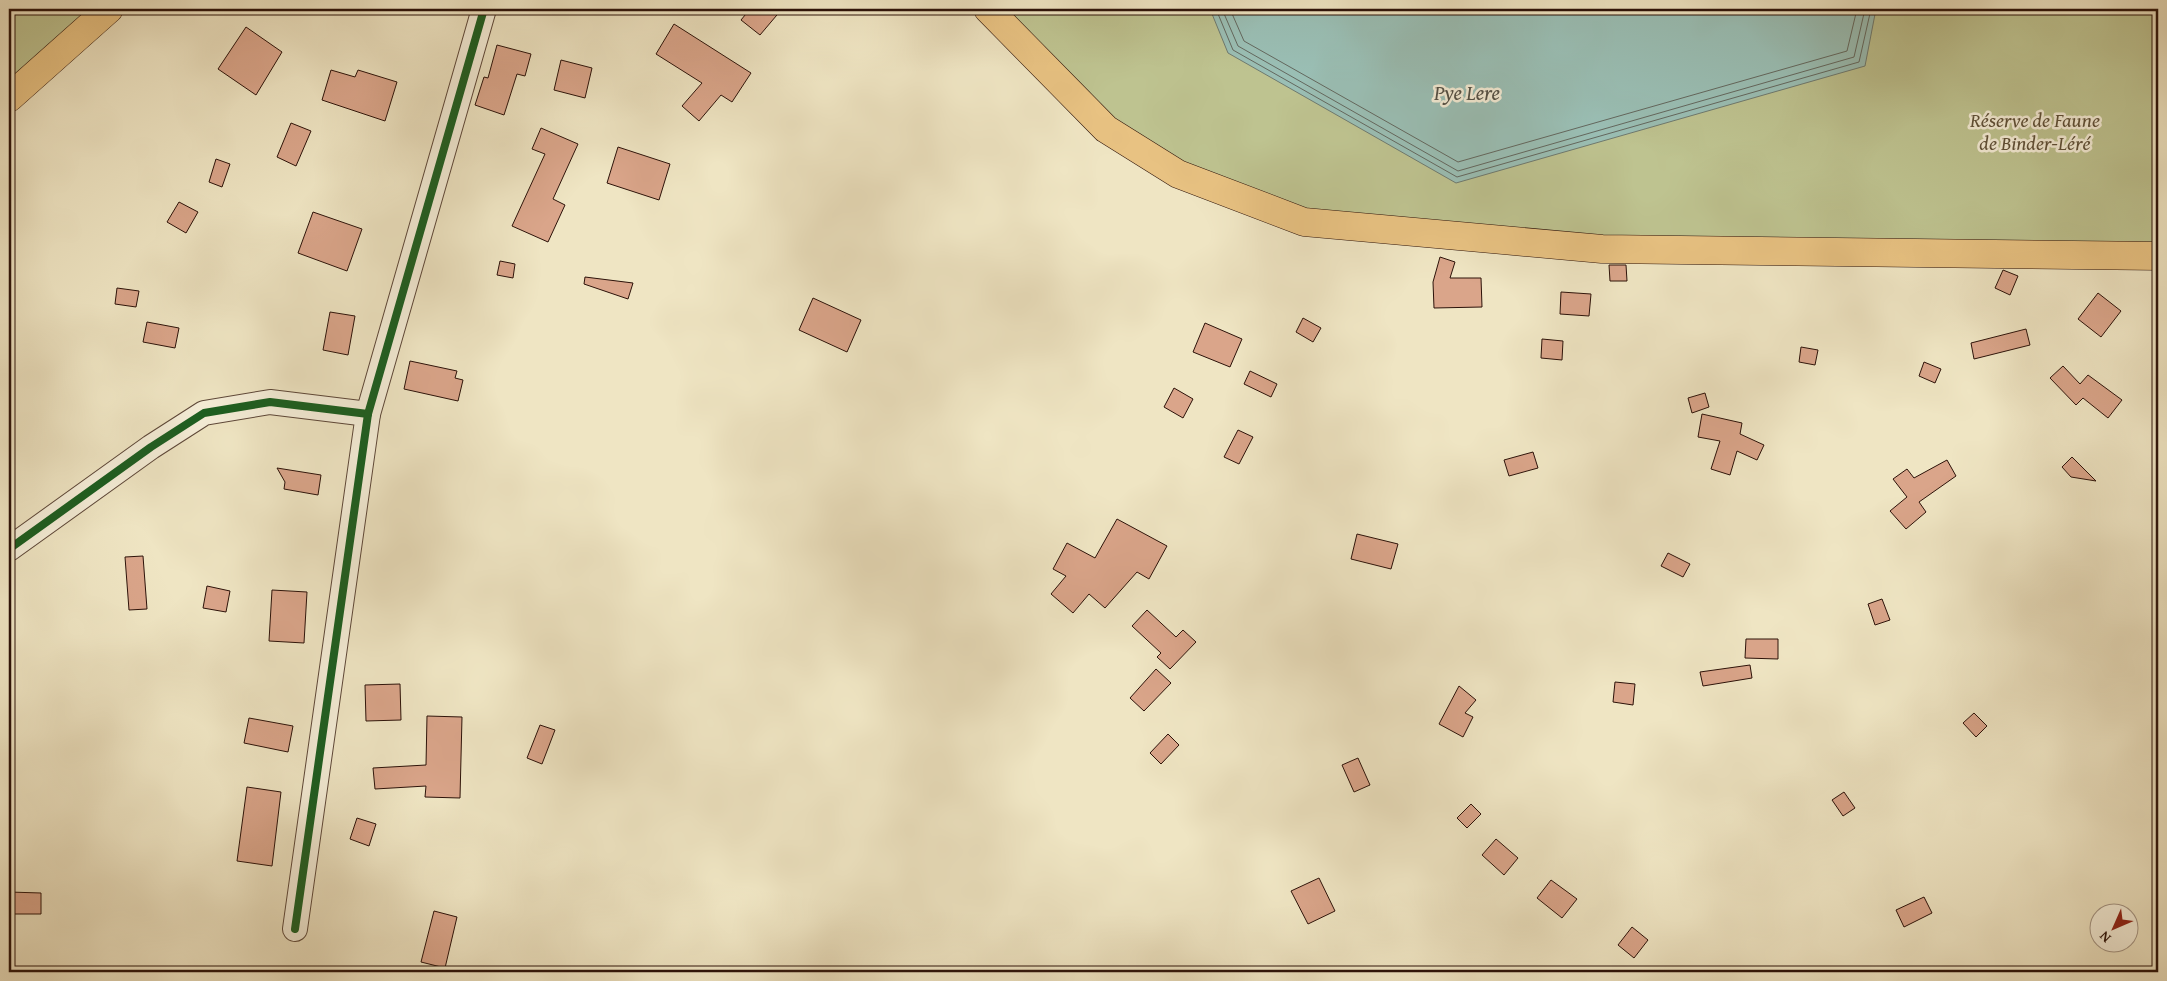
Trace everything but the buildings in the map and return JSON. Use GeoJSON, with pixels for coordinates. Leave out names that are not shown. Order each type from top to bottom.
{"type":"FeatureCollection","features":[{"type":"Feature","properties":{"kind":"main road"},"geometry":{"type":"LineString","coordinates":[[9,98],[109,9]]}},
{"type":"Feature","properties":{"kind":"main road"},"geometry":{"type":"LineString","coordinates":[[988,9],[1106,129],[1178,174],[1304,222],[1602,249],[2158,256]]}},
{"type":"Feature","properties":{"kind":"street"},"geometry":{"type":"LineString","coordinates":[[295,929],[368,414],[484,9]]}},
{"type":"Feature","properties":{"kind":"street"},"geometry":{"type":"LineString","coordinates":[[9,549],[151,447],[204,414],[270,402],[368,414]]}},
{"type":"Feature","properties":{"kind":"green space"},"geometry":{"type":"Polygon","coordinates":[[[9,9],[109,9],[9,98],[9,9]]]}},
{"type":"Feature","properties":{"kind":"green space","name":"Réserve de Faune de Binder-Léré"},"geometry":{"type":"Polygon","coordinates":[[[988,9],[2158,9],[2158,256],[1602,249],[1304,222],[1178,174],[988,9]]]}},
{"type":"Feature","properties":{"kind":"water","name":"Pye Lere"},"geometry":{"type":"Polygon","coordinates":[[[1210,9],[1876,9],[1865,66],[1456,183],[1228,53],[1210,9]]]}},
{"type":"Feature","properties":{"kind":"cycle path"},"geometry":{"type":"LineString","coordinates":[[295,929],[368,414],[484,9]]}},
{"type":"Feature","properties":{"kind":"cycle path"},"geometry":{"type":"LineString","coordinates":[[9,549],[151,447],[204,413],[270,402],[368,414]]}}]}
